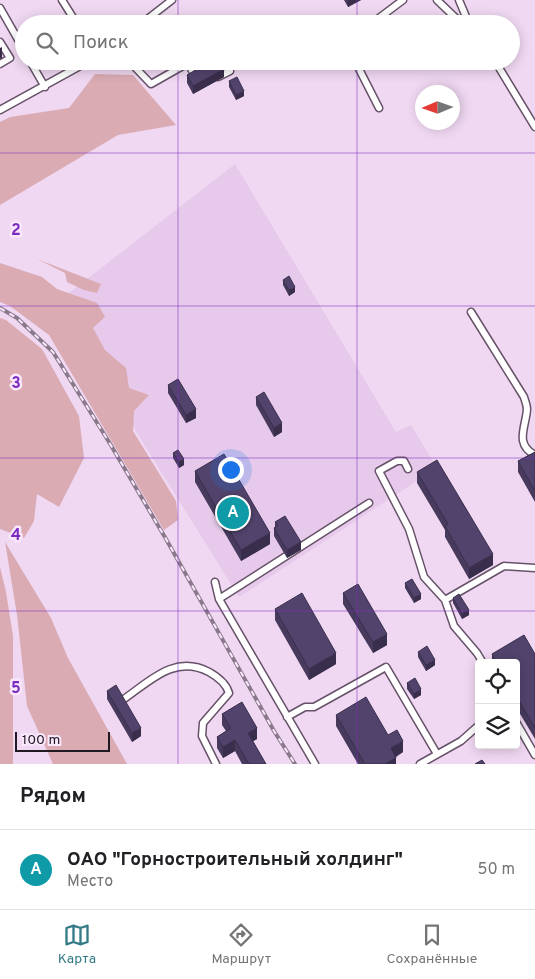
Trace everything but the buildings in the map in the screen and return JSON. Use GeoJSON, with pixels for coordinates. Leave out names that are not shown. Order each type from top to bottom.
{"type":"FeatureCollection","features":[{"type":"Feature","properties":{"kind":"street"},"geometry":{"type":"LineString","coordinates":[[62,0],[71,15]]}},
{"type":"Feature","properties":{"kind":"street"},"geometry":{"type":"LineString","coordinates":[[153,15],[172,0]]}},
{"type":"Feature","properties":{"kind":"street"},"geometry":{"type":"LineString","coordinates":[[384,15],[403,0]]}},
{"type":"Feature","properties":{"kind":"street"},"geometry":{"type":"LineString","coordinates":[[437,0],[453,15]]}},
{"type":"Feature","properties":{"kind":"street"},"geometry":{"type":"LineString","coordinates":[[459,0],[465,15]]}},
{"type":"Feature","properties":{"kind":"street"},"geometry":{"type":"LineString","coordinates":[[0,8],[15,34]]}},
{"type":"Feature","properties":{"kind":"street"},"geometry":{"type":"LineString","coordinates":[[0,42],[10,58],[0,64]]}},
{"type":"Feature","properties":{"kind":"street"},"geometry":{"type":"LineString","coordinates":[[35,70],[45,87]]}},
{"type":"Feature","properties":{"kind":"street"},"geometry":{"type":"LineString","coordinates":[[0,110],[74,70]]}},
{"type":"Feature","properties":{"kind":"street"},"geometry":{"type":"LineString","coordinates":[[138,70],[151,84],[176,70]]}},
{"type":"Feature","properties":{"kind":"street"},"geometry":{"type":"LineString","coordinates":[[192,70],[200,85]]}},
{"type":"Feature","properties":{"kind":"street"},"geometry":{"type":"LineString","coordinates":[[360,70],[379,108]]}},
{"type":"Feature","properties":{"kind":"street"},"geometry":{"type":"LineString","coordinates":[[501,70],[535,127]]}},
{"type":"Feature","properties":{"kind":"street"},"geometry":{"type":"LineString","coordinates":[[208,82],[230,71]]}},
{"type":"Feature","properties":{"kind":"street"},"geometry":{"type":"LineString","coordinates":[[471,312],[524,398],[527,409],[523,428],[523,443],[528,452],[535,455]]}},
{"type":"Feature","properties":{"kind":"street"},"geometry":{"type":"LineString","coordinates":[[408,469],[404,461],[397,461],[379,471],[409,529],[424,577],[445,600],[454,626],[481,659]]}},
{"type":"Feature","properties":{"kind":"street"},"geometry":{"type":"LineString","coordinates":[[219,599],[369,503]]}},
{"type":"Feature","properties":{"kind":"street"},"geometry":{"type":"LineString","coordinates":[[445,600],[504,566],[535,568]]}},
{"type":"Feature","properties":{"kind":"street"},"geometry":{"type":"LineString","coordinates":[[215,582],[219,599],[315,764]]}},
{"type":"Feature","properties":{"kind":"street"},"geometry":{"type":"LineString","coordinates":[[124,699],[167,669],[179,666],[197,666],[213,674],[226,685],[229,693],[203,723],[202,736],[216,764]]}},
{"type":"Feature","properties":{"kind":"street"},"geometry":{"type":"LineString","coordinates":[[287,718],[305,707],[314,708],[386,667],[438,754]]}},
{"type":"Feature","properties":{"kind":"street"},"geometry":{"type":"LineString","coordinates":[[420,764],[461,741],[475,729]]}},
{"type":"Feature","properties":{"kind":"street"},"geometry":{"type":"LineString","coordinates":[[520,729],[535,754]]}},
{"type":"Feature","properties":{"kind":"shaded area"},"geometry":{"type":"Polygon","coordinates":[[[95,74],[133,75],[176,125],[118,135],[0,205],[0,122],[10,117],[69,108],[95,74]]]}},
{"type":"Feature","properties":{"kind":"shaded area"},"geometry":{"type":"Polygon","coordinates":[[[235,164],[396,432],[411,425],[437,468],[239,597],[56,303],[235,164]]]}},
{"type":"Feature","properties":{"kind":"shaded area"},"geometry":{"type":"Polygon","coordinates":[[[37,259],[101,284],[97,293],[84,290],[67,282],[65,273],[37,259]]]}},
{"type":"Feature","properties":{"kind":"shaded area"},"geometry":{"type":"Polygon","coordinates":[[[0,263],[42,277],[57,289],[97,303],[105,317],[93,328],[105,350],[126,368],[129,388],[149,395],[134,411],[133,431],[176,501],[178,520],[164,530],[49,335],[10,306],[0,302],[0,263]]]}},
{"type":"Feature","properties":{"kind":"shaded area"},"geometry":{"type":"Polygon","coordinates":[[[0,318],[6,320],[42,349],[79,416],[84,458],[59,507],[37,494],[34,521],[24,538],[0,529],[0,318]]]}},
{"type":"Feature","properties":{"kind":"shaded area"},"geometry":{"type":"Polygon","coordinates":[[[5,542],[51,618],[68,658],[127,764],[53,764],[27,706],[17,615],[5,542]]]}},
{"type":"Feature","properties":{"kind":"shaded area"},"geometry":{"type":"Polygon","coordinates":[[[0,567],[13,636],[13,764],[0,764],[0,567]]]}},
{"type":"Feature","properties":{"kind":"railway"},"geometry":{"type":"LineString","coordinates":[[0,308],[17,318],[53,352],[166,539],[274,731],[295,764]]}},
{"type":"Feature","properties":{"kind":"place","name":"ОАО \"Горностроительный холдинг\""},"geometry":{"type":"Point","coordinates":[233,513]}}]}
